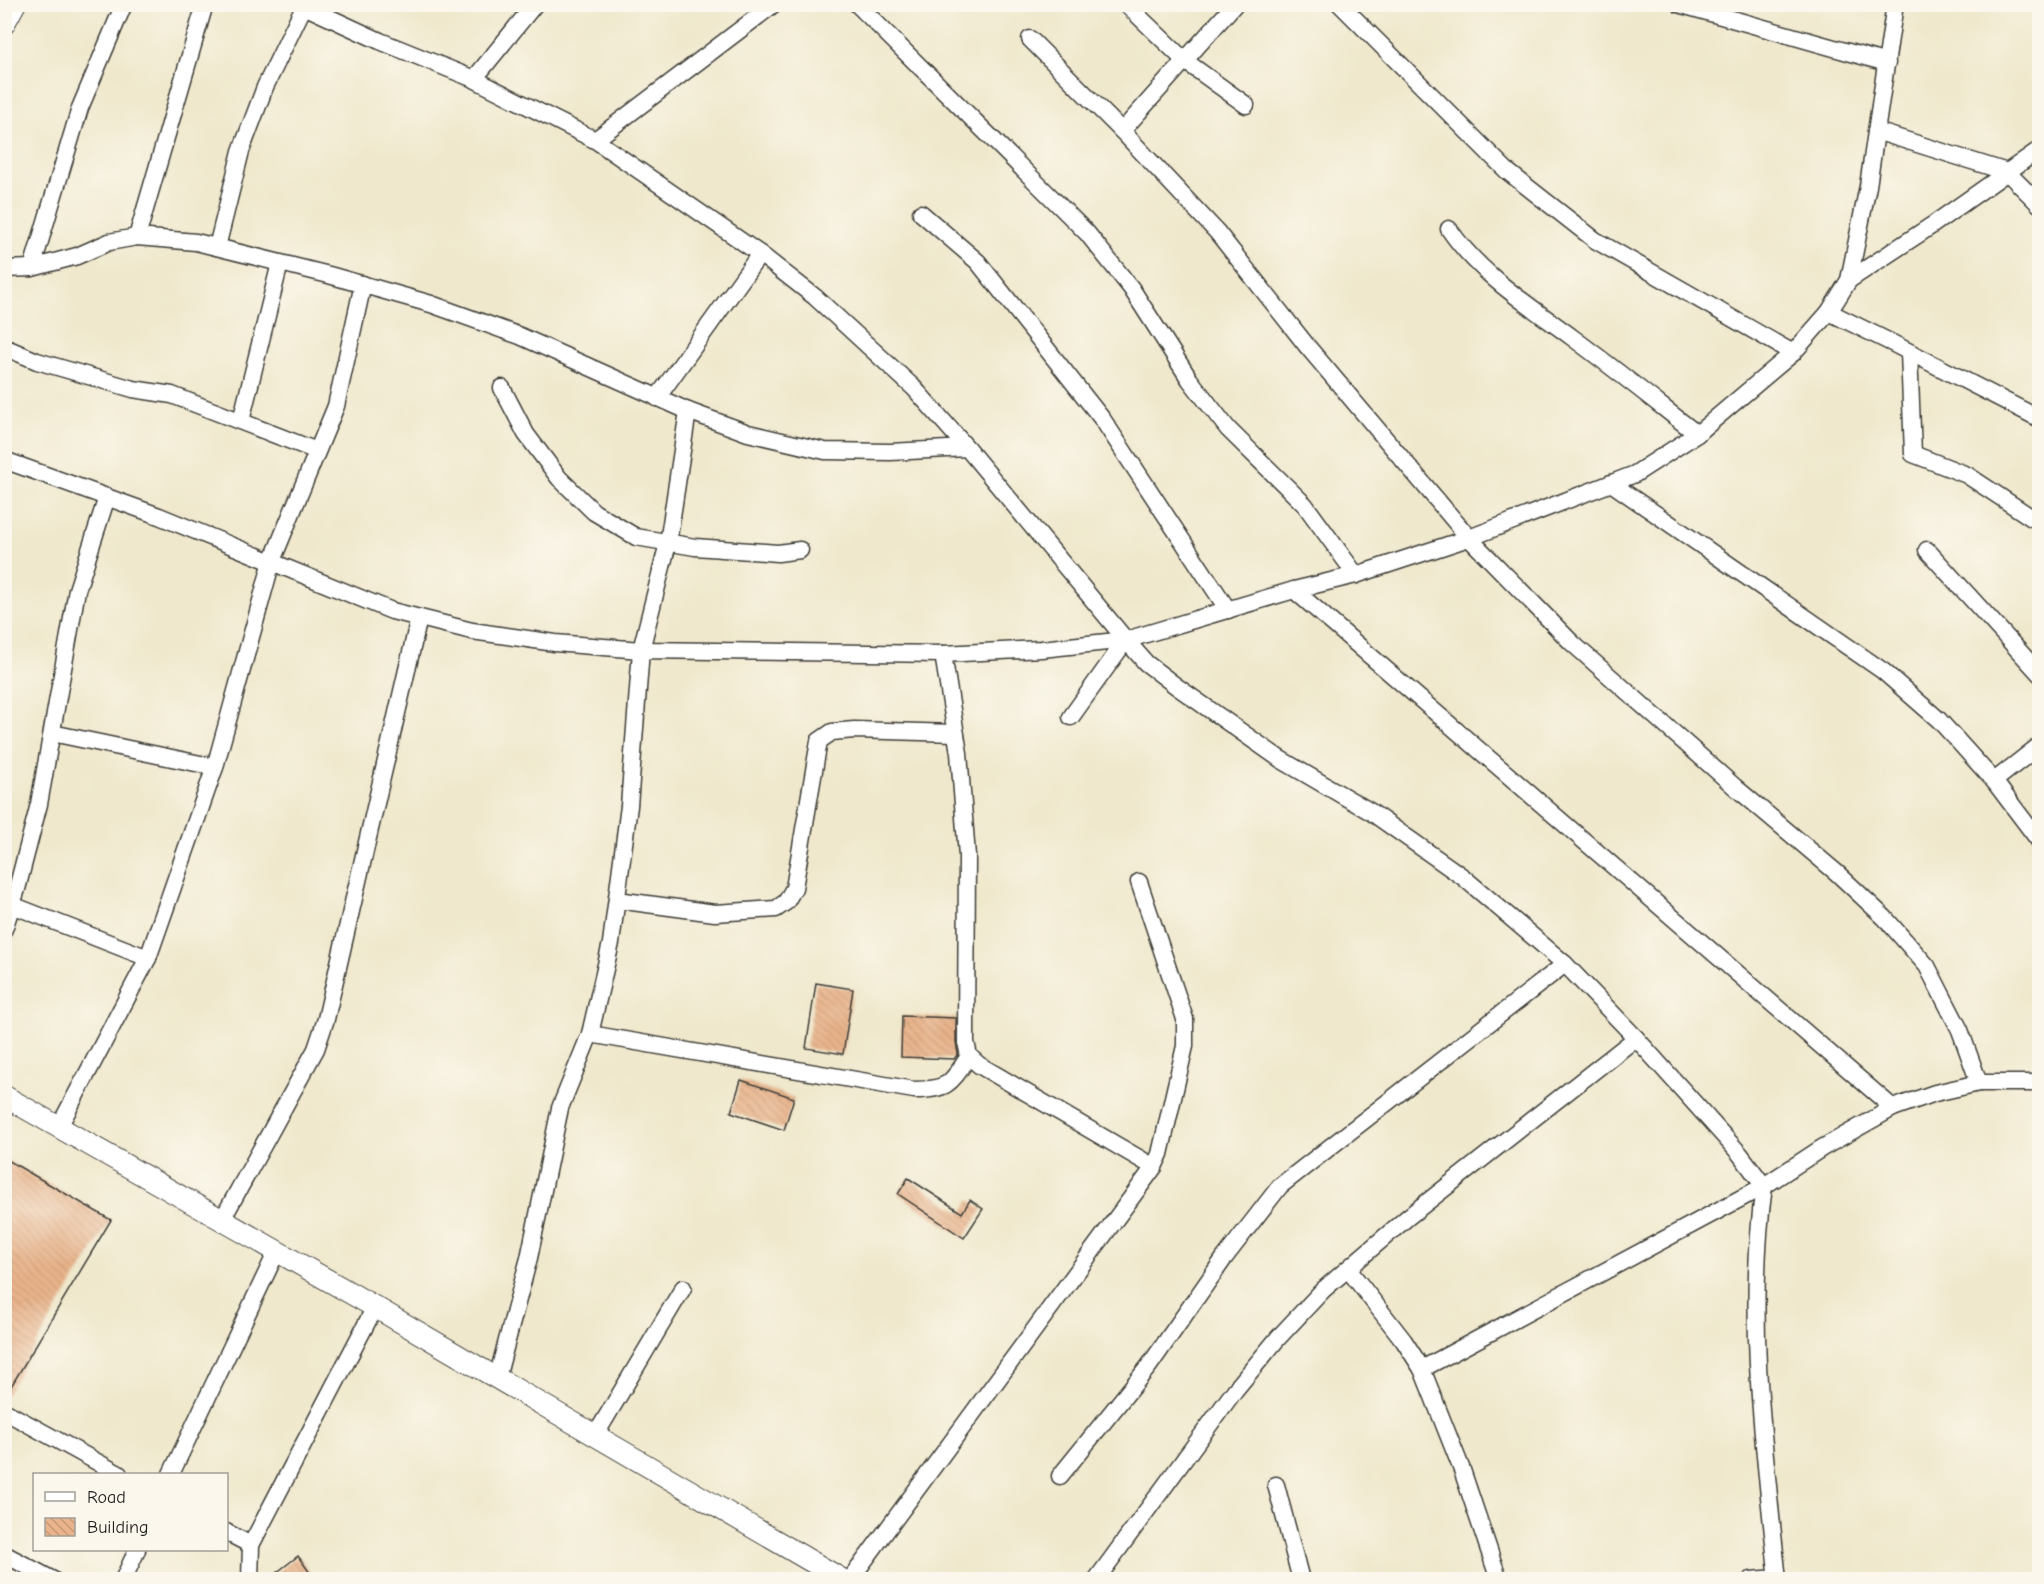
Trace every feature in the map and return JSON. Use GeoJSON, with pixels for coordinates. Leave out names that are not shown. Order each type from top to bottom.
{"type":"FeatureCollection","features":[{"type":"Feature","properties":{"kind":"street"},"geometry":{"type":"LineString","coordinates":[[4,24],[15,4]]}},
{"type":"Feature","properties":{"kind":"street"},"geometry":{"type":"LineString","coordinates":[[32,268],[80,108],[124,4]]}},
{"type":"Feature","properties":{"kind":"street"},"geometry":{"type":"LineString","coordinates":[[137,237],[206,4]]}},
{"type":"Feature","properties":{"kind":"street"},"geometry":{"type":"LineString","coordinates":[[474,78],[536,4]]}},
{"type":"Feature","properties":{"kind":"street"},"geometry":{"type":"LineString","coordinates":[[595,140],[774,4]]}},
{"type":"Feature","properties":{"kind":"street"},"geometry":{"type":"LineString","coordinates":[[857,4],[1087,233],[1131,288],[1190,380],[1228,429],[1305,505],[1356,575]]}},
{"type":"Feature","properties":{"kind":"street"},"geometry":{"type":"LineString","coordinates":[[1126,4],[1185,61],[1246,105]]}},
{"type":"Feature","properties":{"kind":"street"},"geometry":{"type":"LineString","coordinates":[[1122,131],[1235,4]]}},
{"type":"Feature","properties":{"kind":"street"},"geometry":{"type":"LineString","coordinates":[[1340,4],[1507,171],[1595,240],[1793,353]]}},
{"type":"Feature","properties":{"kind":"street"},"geometry":{"type":"LineString","coordinates":[[1679,4],[1887,63]]}},
{"type":"Feature","properties":{"kind":"street"},"geometry":{"type":"LineString","coordinates":[[4,460],[272,561],[392,611],[484,633],[555,643],[641,650],[943,654],[1041,649],[1126,640],[1294,590],[1356,575],[1469,538],[1635,474],[1697,434],[1793,353],[1829,312],[1849,280],[1876,131],[1895,4]]}},
{"type":"Feature","properties":{"kind":"street"},"geometry":{"type":"LineString","coordinates":[[217,247],[241,151],[264,87],[304,5],[380,41],[474,78],[595,140],[760,254],[815,297],[914,388],[968,448],[1146,663],[1280,759],[1371,812],[1462,877],[1564,964],[1636,1038],[1740,1154],[1764,1186],[1756,1276],[1758,1381],[1778,1579],[1751,1580]]}},
{"type":"Feature","properties":{"kind":"street"},"geometry":{"type":"LineString","coordinates":[[1030,39],[1122,131],[1217,232],[1307,346],[1469,538],[1578,649],[1735,787],[1838,873],[1885,918],[1927,966],[1960,1030],[1979,1083]]}},
{"type":"Feature","properties":{"kind":"street"},"geometry":{"type":"LineString","coordinates":[[1876,131],[2007,172],[2040,205]]}},
{"type":"Feature","properties":{"kind":"street"},"geometry":{"type":"LineString","coordinates":[[1849,280],[1931,226],[2040,149]]}},
{"type":"Feature","properties":{"kind":"street"},"geometry":{"type":"LineString","coordinates":[[921,213],[978,262],[1103,420],[1228,610]]}},
{"type":"Feature","properties":{"kind":"street"},"geometry":{"type":"LineString","coordinates":[[1449,229],[1463,249],[1509,290],[1697,434]]}},
{"type":"Feature","properties":{"kind":"street"},"geometry":{"type":"LineString","coordinates":[[4,268],[32,268],[76,256],[109,243],[137,237],[196,242],[363,284],[431,304],[520,336],[657,398],[748,433],[825,450],[890,452],[968,448]]}},
{"type":"Feature","properties":{"kind":"street"},"geometry":{"type":"LineString","coordinates":[[657,398],[760,254]]}},
{"type":"Feature","properties":{"kind":"street"},"geometry":{"type":"LineString","coordinates":[[241,420],[280,263]]}},
{"type":"Feature","properties":{"kind":"street"},"geometry":{"type":"LineString","coordinates":[[59,1127],[148,958],[215,767],[272,561],[336,405],[363,284]]}},
{"type":"Feature","properties":{"kind":"street"},"geometry":{"type":"LineString","coordinates":[[1829,312],[2040,419]]}},
{"type":"Feature","properties":{"kind":"street"},"geometry":{"type":"LineString","coordinates":[[4,347],[37,361],[133,389],[172,395],[317,451]]}},
{"type":"Feature","properties":{"kind":"street"},"geometry":{"type":"LineString","coordinates":[[1909,352],[1913,454],[1967,475],[2032,518]]}},
{"type":"Feature","properties":{"kind":"street"},"geometry":{"type":"LineString","coordinates":[[502,388],[526,434],[559,478],[594,512],[636,537],[695,547],[778,553],[800,550]]}},
{"type":"Feature","properties":{"kind":"street"},"geometry":{"type":"LineString","coordinates":[[497,1378],[529,1258],[560,1108],[590,1034],[611,943],[629,806],[641,650],[668,543],[688,411]]}},
{"type":"Feature","properties":{"kind":"street"},"geometry":{"type":"LineString","coordinates":[[1611,483],[1883,671],[1939,720],[1994,781],[2040,842]]}},
{"type":"Feature","properties":{"kind":"street"},"geometry":{"type":"LineString","coordinates":[[4,929],[39,804],[77,590],[107,497]]}},
{"type":"Feature","properties":{"kind":"street"},"geometry":{"type":"LineString","coordinates":[[1927,550],[2040,674]]}},
{"type":"Feature","properties":{"kind":"street"},"geometry":{"type":"LineString","coordinates":[[1294,590],[1893,1108]]}},
{"type":"Feature","properties":{"kind":"street"},"geometry":{"type":"LineString","coordinates":[[222,1220],[316,1049],[326,1019],[419,618]]}},
{"type":"Feature","properties":{"kind":"street"},"geometry":{"type":"LineString","coordinates":[[1071,717],[1126,640]]}},
{"type":"Feature","properties":{"kind":"street"},"geometry":{"type":"LineString","coordinates":[[943,654],[956,733],[967,856],[966,1042],[969,1056],[980,1065],[1154,1167]]}},
{"type":"Feature","properties":{"kind":"street"},"geometry":{"type":"LineString","coordinates":[[617,900],[715,913],[776,909],[786,902],[794,888],[819,741],[832,732],[854,730],[956,733]]}},
{"type":"Feature","properties":{"kind":"street"},"geometry":{"type":"LineString","coordinates":[[52,733],[215,767]]}},
{"type":"Feature","properties":{"kind":"street"},"geometry":{"type":"LineString","coordinates":[[1994,781],[2040,745]]}},
{"type":"Feature","properties":{"kind":"street"},"geometry":{"type":"LineString","coordinates":[[850,1580],[1154,1167],[1160,1154],[1185,1046],[1185,1019],[1139,882]]}},
{"type":"Feature","properties":{"kind":"street"},"geometry":{"type":"LineString","coordinates":[[12,905],[148,958]]}},
{"type":"Feature","properties":{"kind":"street"},"geometry":{"type":"LineString","coordinates":[[1060,1476],[1149,1366],[1225,1257],[1280,1185],[1564,964]]}},
{"type":"Feature","properties":{"kind":"street"},"geometry":{"type":"LineString","coordinates":[[590,1034],[914,1090],[934,1090],[952,1082],[969,1056]]}},
{"type":"Feature","properties":{"kind":"street"},"geometry":{"type":"LineString","coordinates":[[1096,1580],[1235,1390],[1285,1330],[1323,1290],[1407,1216],[1636,1038]]}},
{"type":"Feature","properties":{"kind":"street"},"geometry":{"type":"LineString","coordinates":[[1422,1369],[1764,1186],[1822,1148],[1893,1108],[1935,1093],[1979,1083],[2040,1083]]}},
{"type":"Feature","properties":{"kind":"street"},"geometry":{"type":"LineString","coordinates":[[4,1096],[375,1307],[843,1580]]}},
{"type":"Feature","properties":{"kind":"street"},"geometry":{"type":"LineString","coordinates":[[171,1473],[277,1251]]}},
{"type":"Feature","properties":{"kind":"street"},"geometry":{"type":"LineString","coordinates":[[1348,1269],[1404,1341],[1422,1369],[1462,1470],[1499,1580]]}},
{"type":"Feature","properties":{"kind":"street"},"geometry":{"type":"LineString","coordinates":[[595,1436],[682,1288]]}},
{"type":"Feature","properties":{"kind":"street"},"geometry":{"type":"LineString","coordinates":[[250,1580],[252,1545],[375,1307]]}},
{"type":"Feature","properties":{"kind":"street"},"geometry":{"type":"LineString","coordinates":[[6,1412],[117,1473]]}},
{"type":"Feature","properties":{"kind":"street"},"geometry":{"type":"LineString","coordinates":[[1276,1485],[1301,1580]]}},
{"type":"Feature","properties":{"kind":"street"},"geometry":{"type":"LineString","coordinates":[[228,1533],[252,1545]]}},
{"type":"Feature","properties":{"kind":"street"},"geometry":{"type":"LineString","coordinates":[[123,1580],[136,1551]]}},
{"type":"Feature","properties":{"kind":"street"},"geometry":{"type":"LineString","coordinates":[[4,1554],[53,1580]]}},
{"type":"Feature","properties":{"kind":"building"},"geometry":{"type":"Polygon","coordinates":[[[816,983],[853,989],[843,1054],[806,1048],[816,983]]]}},
{"type":"Feature","properties":{"kind":"building"},"geometry":{"type":"Polygon","coordinates":[[[902,1016],[956,1018],[958,1054],[954,1059],[901,1057],[902,1016]]]}},
{"type":"Feature","properties":{"kind":"building"},"geometry":{"type":"Polygon","coordinates":[[[741,1080],[794,1098],[784,1130],[731,1112],[741,1080]]]}},
{"type":"Feature","properties":{"kind":"building"},"geometry":{"type":"Polygon","coordinates":[[[4,1158],[111,1220],[4,1398],[4,1158]]]}},
{"type":"Feature","properties":{"kind":"building"},"geometry":{"type":"Polygon","coordinates":[[[908,1178],[962,1213],[970,1200],[983,1209],[964,1238],[898,1194],[908,1178]]]}},
{"type":"Feature","properties":{"kind":"building"},"geometry":{"type":"Polygon","coordinates":[[[298,1556],[315,1580],[267,1580],[298,1556]]]}}]}
